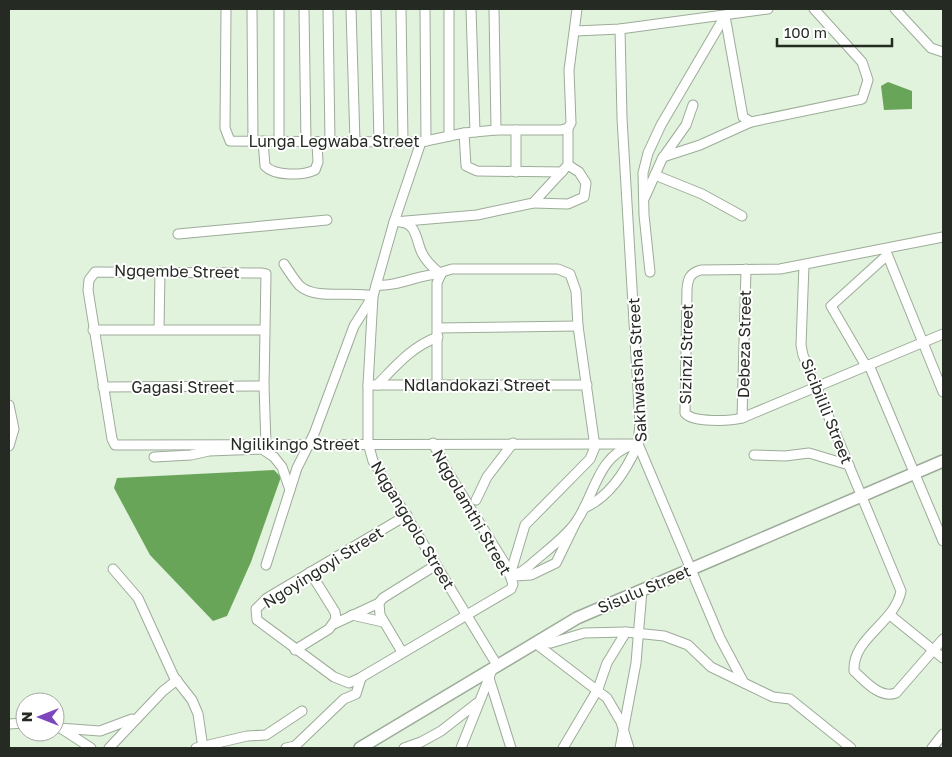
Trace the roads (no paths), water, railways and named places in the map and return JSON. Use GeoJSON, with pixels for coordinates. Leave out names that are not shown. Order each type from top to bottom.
{"type":"FeatureCollection","features":[{"type":"Feature","properties":{"kind":"street","name":"Lunga Legwaba Street"},"geometry":{"type":"LineString","coordinates":[[226,9],[225,128],[230,141],[403,142],[424,141],[464,132],[568,128]]}},
{"type":"Feature","properties":{"kind":"street"},"geometry":{"type":"LineString","coordinates":[[252,9],[253,141]]}},
{"type":"Feature","properties":{"kind":"street"},"geometry":{"type":"LineString","coordinates":[[279,142],[280,9]]}},
{"type":"Feature","properties":{"kind":"street"},"geometry":{"type":"LineString","coordinates":[[304,9],[306,142]]}},
{"type":"Feature","properties":{"kind":"street"},"geometry":{"type":"LineString","coordinates":[[328,9],[330,142]]}},
{"type":"Feature","properties":{"kind":"street"},"geometry":{"type":"LineString","coordinates":[[351,9],[354,142]]}},
{"type":"Feature","properties":{"kind":"street"},"geometry":{"type":"LineString","coordinates":[[376,9],[379,142]]}},
{"type":"Feature","properties":{"kind":"street"},"geometry":{"type":"LineString","coordinates":[[401,9],[403,142]]}},
{"type":"Feature","properties":{"kind":"street","name":"Nqgangqolo Street"},"geometry":{"type":"LineString","coordinates":[[425,9],[424,141],[394,222],[373,296],[372,385],[368,444],[373,461],[467,614],[493,671],[511,748]]}},
{"type":"Feature","properties":{"kind":"street"},"geometry":{"type":"LineString","coordinates":[[449,9],[449,136]]}},
{"type":"Feature","properties":{"kind":"street"},"geometry":{"type":"LineString","coordinates":[[471,9],[475,132]]}},
{"type":"Feature","properties":{"kind":"street"},"geometry":{"type":"LineString","coordinates":[[494,9],[496,130]]}},
{"type":"Feature","properties":{"kind":"street"},"geometry":{"type":"LineString","coordinates":[[533,203],[565,168],[568,128],[571,123],[570,70],[577,9]]}},
{"type":"Feature","properties":{"kind":"street"},"geometry":{"type":"LineString","coordinates":[[575,30],[620,29],[768,9]]}},
{"type":"Feature","properties":{"kind":"street"},"geometry":{"type":"LineString","coordinates":[[663,157],[708,142],[751,122],[862,99],[868,80],[862,62],[814,9]]}},
{"type":"Feature","properties":{"kind":"street"},"geometry":{"type":"LineString","coordinates":[[895,9],[928,45],[943,52]]}},
{"type":"Feature","properties":{"kind":"street"},"geometry":{"type":"LineString","coordinates":[[725,16],[743,117],[751,122]]}},
{"type":"Feature","properties":{"kind":"street"},"geometry":{"type":"LineString","coordinates":[[650,272],[643,174],[648,153],[661,124],[725,16]]}},
{"type":"Feature","properties":{"kind":"street","name":"Sakhwatsha Street"},"geometry":{"type":"LineString","coordinates":[[620,29],[622,118],[640,424],[638,444],[720,638],[744,683]]}},
{"type":"Feature","properties":{"kind":"street"},"geometry":{"type":"LineString","coordinates":[[644,203],[663,157],[686,125],[693,105]]}},
{"type":"Feature","properties":{"kind":"street"},"geometry":{"type":"LineString","coordinates":[[516,130],[516,172]]}},
{"type":"Feature","properties":{"kind":"street"},"geometry":{"type":"LineString","coordinates":[[394,222],[477,214],[533,203],[568,204],[584,197],[586,183],[579,172],[565,168],[516,172],[477,171],[466,166],[464,132]]}},
{"type":"Feature","properties":{"kind":"street"},"geometry":{"type":"LineString","coordinates":[[263,141],[265,166],[269,171],[292,174],[315,170],[318,162],[317,143]]}},
{"type":"Feature","properties":{"kind":"street"},"geometry":{"type":"LineString","coordinates":[[655,175],[702,194],[742,216]]}},
{"type":"Feature","properties":{"kind":"street"},"geometry":{"type":"LineString","coordinates":[[178,234],[327,220]]}},
{"type":"Feature","properties":{"kind":"street"},"geometry":{"type":"LineString","coordinates":[[394,222],[406,222],[415,230],[422,253],[431,266],[441,274]]}},
{"type":"Feature","properties":{"kind":"street"},"geometry":{"type":"LineString","coordinates":[[941,238],[943,247]]}},
{"type":"Feature","properties":{"kind":"street","name":"Sizinzi Street"},"geometry":{"type":"LineString","coordinates":[[941,238],[884,253],[804,265],[765,270],[700,270],[694,272],[688,280],[685,413],[691,418],[727,421],[742,418],[943,334]]}},
{"type":"Feature","properties":{"kind":"street"},"geometry":{"type":"LineString","coordinates":[[943,392],[924,342],[884,253],[831,306],[868,365],[943,541]]}},
{"type":"Feature","properties":{"kind":"street"},"geometry":{"type":"LineString","coordinates":[[266,565],[297,468],[310,444],[354,326],[373,296],[360,293],[318,294],[310,292],[301,287],[284,264]]}},
{"type":"Feature","properties":{"kind":"street","name":"Sicibilili Street"},"geometry":{"type":"LineString","coordinates":[[804,265],[801,345],[816,388],[899,583],[900,598],[890,614],[857,652],[854,671],[880,693],[889,696],[896,693],[934,651]]}},
{"type":"Feature","properties":{"kind":"street"},"geometry":{"type":"LineString","coordinates":[[376,285],[390,286],[428,274],[441,274],[452,269],[565,270],[574,282],[578,326],[595,447],[590,459],[525,525],[510,575]]}},
{"type":"Feature","properties":{"kind":"street","name":"Debeza Street"},"geometry":{"type":"LineString","coordinates":[[742,418],[746,269]]}},
{"type":"Feature","properties":{"kind":"street"},"geometry":{"type":"LineString","coordinates":[[159,329],[160,271]]}},
{"type":"Feature","properties":{"kind":"street","name":"Ngqembe Street"},"geometry":{"type":"LineString","coordinates":[[115,445],[112,438],[93,330],[88,286],[89,280],[95,272],[160,271],[266,274],[264,386],[266,444]]}},
{"type":"Feature","properties":{"kind":"street"},"geometry":{"type":"LineString","coordinates":[[437,385],[437,283],[441,274]]}},
{"type":"Feature","properties":{"kind":"street"},"geometry":{"type":"LineString","coordinates":[[372,385],[438,332],[578,326]]}},
{"type":"Feature","properties":{"kind":"street"},"geometry":{"type":"LineString","coordinates":[[93,330],[264,330]]}},
{"type":"Feature","properties":{"kind":"street","name":"Ndlandokazi Street"},"geometry":{"type":"LineString","coordinates":[[372,385],[587,385]]}},
{"type":"Feature","properties":{"kind":"street","name":"Gagasi Street"},"geometry":{"type":"LineString","coordinates":[[103,387],[264,386]]}},
{"type":"Feature","properties":{"kind":"street"},"geometry":{"type":"LineString","coordinates":[[9,405],[14,429],[9,446]]}},
{"type":"Feature","properties":{"kind":"street","name":"Nqgolamthi Street"},"geometry":{"type":"LineString","coordinates":[[432,443],[510,575],[512,584],[511,589],[483,607],[467,614]]}},
{"type":"Feature","properties":{"kind":"street"},"geometry":{"type":"LineString","coordinates":[[476,500],[487,478],[513,443]]}},
{"type":"Feature","properties":{"kind":"street"},"geometry":{"type":"LineString","coordinates":[[584,508],[604,497],[615,483],[638,444]]}},
{"type":"Feature","properties":{"kind":"street"},"geometry":{"type":"LineString","coordinates":[[510,575],[521,577],[531,575],[556,563],[594,484],[611,456],[638,444]]}},
{"type":"Feature","properties":{"kind":"street","name":"Ngilikingo Street"},"geometry":{"type":"LineString","coordinates":[[115,445],[638,444]]}},
{"type":"Feature","properties":{"kind":"street"},"geometry":{"type":"LineString","coordinates":[[154,457],[191,455],[208,451],[262,449],[274,457],[282,467],[290,490]]}},
{"type":"Feature","properties":{"kind":"street"},"geometry":{"type":"LineString","coordinates":[[754,455],[785,456],[809,453],[849,465]]}},
{"type":"Feature","properties":{"kind":"street","name":"Sisulu Street"},"geometry":{"type":"LineString","coordinates":[[363,748],[493,671],[577,618],[943,461]]}},
{"type":"Feature","properties":{"kind":"street","name":"Ngoyingoyi Street"},"geometry":{"type":"LineString","coordinates":[[361,678],[349,683],[342,681],[262,626],[255,614],[260,604],[267,598],[407,515]]}},
{"type":"Feature","properties":{"kind":"street"},"geometry":{"type":"LineString","coordinates":[[510,575],[521,572],[528,567],[575,523]]}},
{"type":"Feature","properties":{"kind":"street"},"geometry":{"type":"LineString","coordinates":[[295,650],[334,624],[379,603],[436,565]]}},
{"type":"Feature","properties":{"kind":"street"},"geometry":{"type":"LineString","coordinates":[[113,569],[138,598],[177,680],[192,700],[198,714],[201,747],[248,736],[266,735],[302,711]]}},
{"type":"Feature","properties":{"kind":"street"},"geometry":{"type":"LineString","coordinates":[[310,572],[335,612],[334,624]]}},
{"type":"Feature","properties":{"kind":"street"},"geometry":{"type":"LineString","coordinates":[[620,748],[624,732],[626,708],[636,663],[642,590]]}},
{"type":"Feature","properties":{"kind":"street"},"geometry":{"type":"LineString","coordinates":[[379,603],[383,622],[402,652]]}},
{"type":"Feature","properties":{"kind":"street"},"geometry":{"type":"LineString","coordinates":[[286,748],[295,746],[344,699],[356,694],[361,678],[467,614]]}},
{"type":"Feature","properties":{"kind":"street"},"geometry":{"type":"LineString","coordinates":[[890,614],[943,658]]}},
{"type":"Feature","properties":{"kind":"street"},"geometry":{"type":"LineString","coordinates":[[352,615],[383,622]]}},
{"type":"Feature","properties":{"kind":"street"},"geometry":{"type":"LineString","coordinates":[[535,643],[551,643],[584,633],[626,632],[664,636],[688,646],[711,667],[773,697],[790,699],[851,748]]}},
{"type":"Feature","properties":{"kind":"street"},"geometry":{"type":"LineString","coordinates":[[563,748],[598,689],[606,663],[626,632]]}},
{"type":"Feature","properties":{"kind":"street"},"geometry":{"type":"LineString","coordinates":[[934,651],[943,639]]}},
{"type":"Feature","properties":{"kind":"street"},"geometry":{"type":"LineString","coordinates":[[535,643],[598,689],[613,705],[629,748]]}},
{"type":"Feature","properties":{"kind":"street"},"geometry":{"type":"LineString","coordinates":[[461,748],[477,703],[493,671]]}},
{"type":"Feature","properties":{"kind":"street"},"geometry":{"type":"LineString","coordinates":[[109,748],[177,680]]}},
{"type":"Feature","properties":{"kind":"street"},"geometry":{"type":"LineString","coordinates":[[404,748],[422,742],[441,731],[477,703]]}},
{"type":"Feature","properties":{"kind":"street"},"geometry":{"type":"LineString","coordinates":[[65,728],[100,731],[125,724],[141,715]]}},
{"type":"Feature","properties":{"kind":"street"},"geometry":{"type":"LineString","coordinates":[[65,732],[91,748]]}},
{"type":"Feature","properties":{"kind":"street"},"geometry":{"type":"LineString","coordinates":[[932,748],[942,740]]}}]}
